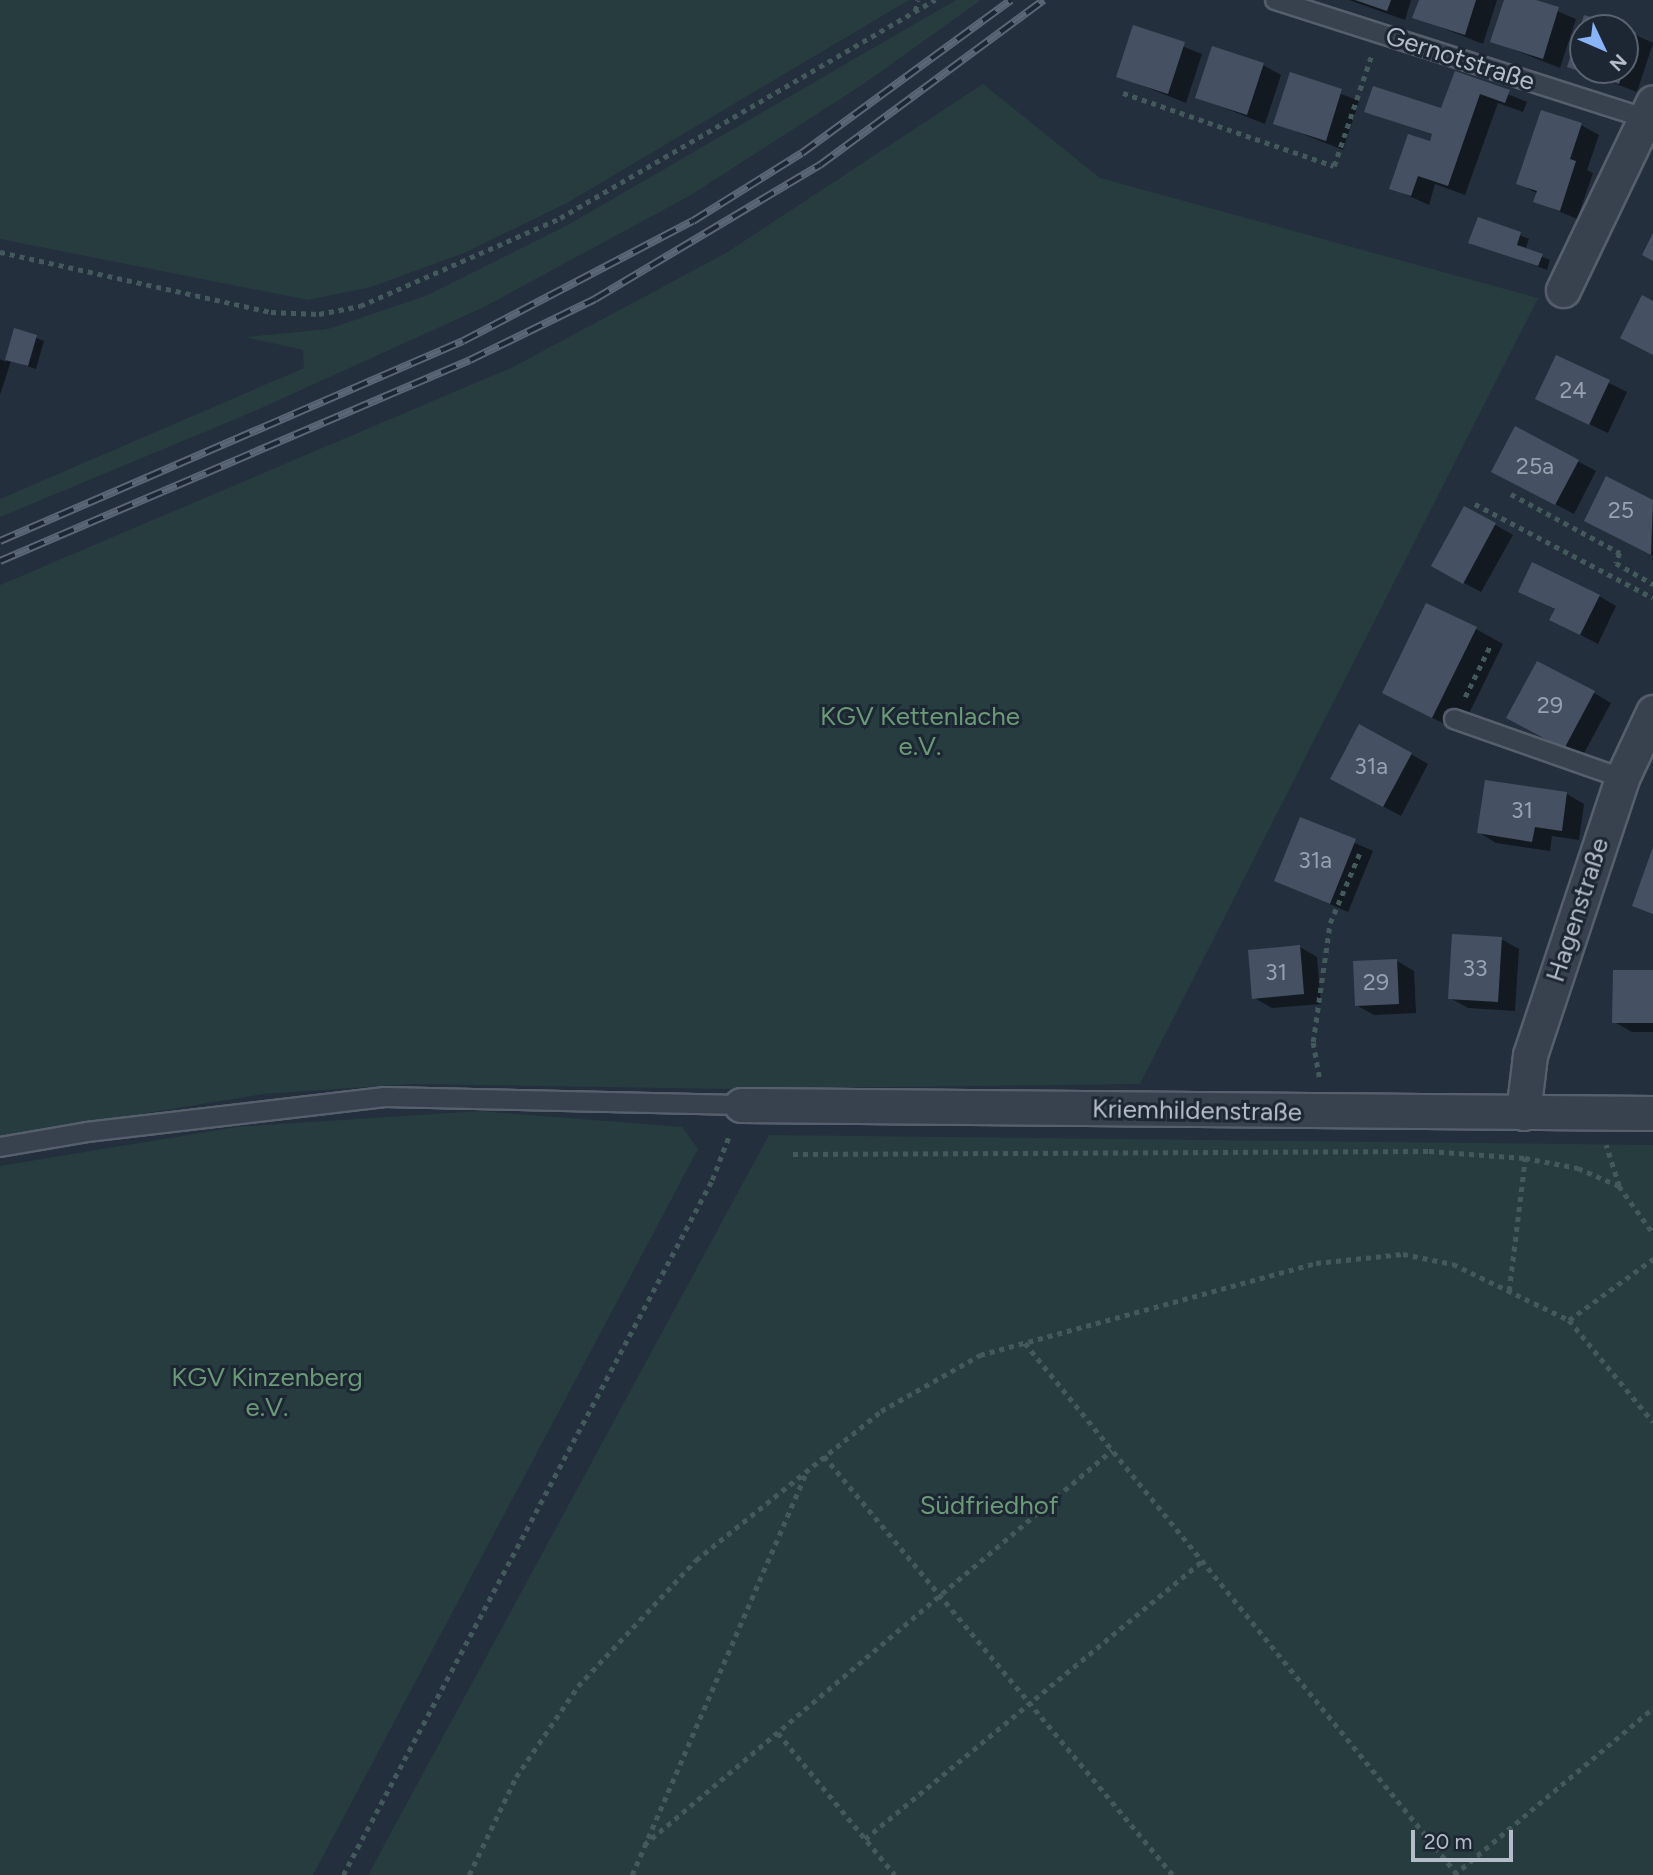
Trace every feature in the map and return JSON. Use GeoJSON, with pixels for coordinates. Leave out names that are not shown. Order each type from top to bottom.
{"type":"FeatureCollection","features":[{"type":"Feature","properties":{"kind":"street","name":"Gernotstraße"},"geometry":{"type":"LineString","coordinates":[[1563,290],[1649,110]]}},
{"type":"Feature","properties":{"kind":"street","name":"Hagenstraße"},"geometry":{"type":"LineString","coordinates":[[1523,1113],[1530,1055],[1636,766],[1653,712]]}},
{"type":"Feature","properties":{"kind":"street","name":"Kriemhildenstraße"},"geometry":{"type":"LineString","coordinates":[[741,1105],[1653,1113]]}},
{"type":"Feature","properties":{"kind":"lane","name":"Gernotstraße"},"geometry":{"type":"LineString","coordinates":[[1275,0],[1379,33],[1649,110]]}},
{"type":"Feature","properties":{"kind":"lane"},"geometry":{"type":"LineString","coordinates":[[1454,719],[1636,766]]}},
{"type":"Feature","properties":{"kind":"lane"},"geometry":{"type":"LineString","coordinates":[[0,1147],[100,1130],[386,1097],[741,1105]]}},
{"type":"Feature","properties":{"kind":"path"},"geometry":{"type":"LineString","coordinates":[[914,12],[918,0]]}},
{"type":"Feature","properties":{"kind":"path"},"geometry":{"type":"LineString","coordinates":[[0,252],[271,312],[319,314],[360,306],[560,218],[935,0]]}},
{"type":"Feature","properties":{"kind":"path"},"geometry":{"type":"LineString","coordinates":[[1123,93],[1334,166],[1379,33]]}},
{"type":"Feature","properties":{"kind":"path"},"geometry":{"type":"LineString","coordinates":[[1511,494],[1620,553],[1616,562],[1653,584]]}},
{"type":"Feature","properties":{"kind":"path"},"geometry":{"type":"LineString","coordinates":[[1475,504],[1653,598]]}},
{"type":"Feature","properties":{"kind":"path"},"geometry":{"type":"LineString","coordinates":[[1454,719],[1491,644]]}},
{"type":"Feature","properties":{"kind":"path"},"geometry":{"type":"LineString","coordinates":[[1325,1112],[1313,1042],[1330,923],[1362,850]]}},
{"type":"Feature","properties":{"kind":"path"},"geometry":{"type":"LineString","coordinates":[[343,1875],[712,1180],[741,1105]]}},
{"type":"Feature","properties":{"kind":"path"},"geometry":{"type":"LineString","coordinates":[[1606,1113],[1606,1145],[1619,1186],[1653,1233]]}},
{"type":"Feature","properties":{"kind":"path"},"geometry":{"type":"LineString","coordinates":[[793,1154],[1429,1151],[1525,1158],[1578,1168],[1619,1186]]}},
{"type":"Feature","properties":{"kind":"path"},"geometry":{"type":"LineString","coordinates":[[1509,1291],[1525,1158]]}},
{"type":"Feature","properties":{"kind":"path"},"geometry":{"type":"LineString","coordinates":[[469,1875],[516,1777],[578,1686],[696,1560],[881,1411],[981,1355],[1328,1262],[1403,1254],[1453,1264],[1569,1320],[1653,1422]]}},
{"type":"Feature","properties":{"kind":"path"},"geometry":{"type":"LineString","coordinates":[[1569,1320],[1653,1259]]}},
{"type":"Feature","properties":{"kind":"path"},"geometry":{"type":"LineString","coordinates":[[1025,1343],[1456,1874],[1653,1708]]}},
{"type":"Feature","properties":{"kind":"path"},"geometry":{"type":"LineString","coordinates":[[645,1845],[1112,1450]]}},
{"type":"Feature","properties":{"kind":"path"},"geometry":{"type":"LineString","coordinates":[[824,1456],[1173,1875]]}},
{"type":"Feature","properties":{"kind":"path"},"geometry":{"type":"LineString","coordinates":[[632,1875],[808,1468]]}},
{"type":"Feature","properties":{"kind":"path"},"geometry":{"type":"LineString","coordinates":[[866,1839],[1202,1562]]}},
{"type":"Feature","properties":{"kind":"path"},"geometry":{"type":"LineString","coordinates":[[778,1733],[895,1875]]}},
{"type":"Feature","properties":{"kind":"green space"},"geometry":{"type":"Polygon","coordinates":[[[0,0],[909,0],[567,203],[464,253],[371,287],[308,300],[0,239],[0,0]]]}},
{"type":"Feature","properties":{"kind":"green space"},"geometry":{"type":"Polygon","coordinates":[[[956,0],[981,0],[862,85],[691,195],[484,307],[248,414],[0,517],[0,499],[304,368],[303,350],[245,337],[328,329],[428,295],[566,226],[956,0]]]}},
{"type":"Feature","properties":{"kind":"green space","name":"KGV Kettenlache e.V."},"geometry":{"type":"Polygon","coordinates":[[[983,84],[1100,178],[1538,298],[1140,1084],[730,1089],[411,1084],[263,1094],[0,1137],[0,585],[513,367],[726,253],[983,84]]]}},
{"type":"Feature","properties":{"kind":"green space","name":"KGV Kinzenberg e.V."},"geometry":{"type":"Polygon","coordinates":[[[479,1111],[682,1127],[698,1149],[313,1875],[0,1875],[0,1166],[236,1127],[479,1111]]]}},
{"type":"Feature","properties":{"kind":"green space","name":"Südfriedhof"},"geometry":{"type":"Polygon","coordinates":[[[769,1135],[1653,1145],[1653,1875],[368,1875],[769,1135]]]}},
{"type":"Feature","properties":{"kind":"building"},"geometry":{"type":"Polygon","coordinates":[[[1355,0],[1391,0],[1387,11],[1355,0]]]}},
{"type":"Feature","properties":{"kind":"building"},"geometry":{"type":"Polygon","coordinates":[[[1419,0],[1476,0],[1465,35],[1412,18],[1419,0]]]}},
{"type":"Feature","properties":{"kind":"building"},"geometry":{"type":"Polygon","coordinates":[[[1504,0],[1536,0],[1559,7],[1543,59],[1490,42],[1504,0]]]}},
{"type":"Feature","properties":{"kind":"building"},"geometry":{"type":"Polygon","coordinates":[[[1133,25],[1185,42],[1168,94],[1116,77],[1133,25]]]}},
{"type":"Feature","properties":{"kind":"building"},"geometry":{"type":"Polygon","coordinates":[[[1212,46],[1264,63],[1247,115],[1195,98],[1212,46]]]}},
{"type":"Feature","properties":{"kind":"building"},"geometry":{"type":"Polygon","coordinates":[[[1455,71],[1510,90],[1505,103],[1480,94],[1448,186],[1418,176],[1411,196],[1389,189],[1408,134],[1430,141],[1432,134],[1364,112],[1373,86],[1441,108],[1455,71]]]}},
{"type":"Feature","properties":{"kind":"building"},"geometry":{"type":"Polygon","coordinates":[[[1290,72],[1342,89],[1326,141],[1273,124],[1290,72]]]}},
{"type":"Feature","properties":{"kind":"building"},"geometry":{"type":"Polygon","coordinates":[[[1541,110],[1582,123],[1570,159],[1576,161],[1560,211],[1533,202],[1537,191],[1516,184],[1541,110]]]}},
{"type":"Feature","properties":{"kind":"building"},"geometry":{"type":"Polygon","coordinates":[[[1478,217],[1521,232],[1517,245],[1543,254],[1538,266],[1468,243],[1478,217]]]}},
{"type":"Feature","properties":{"kind":"building"},"geometry":{"type":"Polygon","coordinates":[[[1653,233],[1653,261],[1642,255],[1653,233]]]}},
{"type":"Feature","properties":{"kind":"building"},"geometry":{"type":"Polygon","coordinates":[[[1642,295],[1653,301],[1653,355],[1620,338],[1642,295]]]}},
{"type":"Feature","properties":{"kind":"building"},"geometry":{"type":"Polygon","coordinates":[[[14,328],[37,335],[28,366],[5,360],[14,328]]]}},
{"type":"Feature","properties":{"kind":"building"},"geometry":{"type":"Polygon","coordinates":[[[1556,355],[1610,380],[1589,425],[1535,399],[1556,355]]]}},
{"type":"Feature","properties":{"kind":"building"},"geometry":{"type":"Polygon","coordinates":[[[1515,426],[1579,460],[1555,505],[1491,472],[1515,426]]]}},
{"type":"Feature","properties":{"kind":"building"},"geometry":{"type":"Polygon","coordinates":[[[1606,476],[1653,500],[1651,555],[1584,521],[1606,476]]]}},
{"type":"Feature","properties":{"kind":"building"},"geometry":{"type":"Polygon","coordinates":[[[1464,506],[1496,523],[1463,584],[1431,566],[1464,506]]]}},
{"type":"Feature","properties":{"kind":"building"},"geometry":{"type":"Polygon","coordinates":[[[1532,562],[1600,595],[1580,635],[1549,620],[1555,609],[1518,592],[1532,562]]]}},
{"type":"Feature","properties":{"kind":"building"},"geometry":{"type":"Polygon","coordinates":[[[1426,603],[1477,627],[1432,718],[1382,693],[1426,603]]]}},
{"type":"Feature","properties":{"kind":"building"},"geometry":{"type":"Polygon","coordinates":[[[1537,661],[1595,691],[1564,749],[1506,718],[1537,661]]]}},
{"type":"Feature","properties":{"kind":"building"},"geometry":{"type":"Polygon","coordinates":[[[1359,724],[1412,753],[1383,807],[1330,779],[1359,724]]]}},
{"type":"Feature","properties":{"kind":"building"},"geometry":{"type":"Polygon","coordinates":[[[1485,780],[1567,792],[1562,831],[1535,827],[1532,842],[1477,833],[1485,780]]]}},
{"type":"Feature","properties":{"kind":"building"},"geometry":{"type":"Polygon","coordinates":[[[1300,817],[1356,839],[1330,904],[1274,881],[1300,817]]]}},
{"type":"Feature","properties":{"kind":"building"},"geometry":{"type":"Polygon","coordinates":[[[1653,847],[1653,914],[1632,906],[1653,847]]]}},
{"type":"Feature","properties":{"kind":"building"},"geometry":{"type":"Polygon","coordinates":[[[1452,934],[1502,937],[1498,1002],[1448,999],[1452,934]]]}},
{"type":"Feature","properties":{"kind":"building"},"geometry":{"type":"Polygon","coordinates":[[[1300,945],[1304,994],[1252,999],[1248,950],[1300,945]]]}},
{"type":"Feature","properties":{"kind":"building"},"geometry":{"type":"Polygon","coordinates":[[[1397,959],[1399,1004],[1355,1006],[1353,961],[1397,959]]]}},
{"type":"Feature","properties":{"kind":"building"},"geometry":{"type":"Polygon","coordinates":[[[1613,970],[1653,970],[1653,1023],[1612,1023],[1613,970]]]}},
{"type":"Feature","properties":{"kind":"railway"},"geometry":{"type":"LineString","coordinates":[[0,541],[463,341],[693,221],[802,153],[1011,0]]}},
{"type":"Feature","properties":{"kind":"railway"},"geometry":{"type":"LineString","coordinates":[[0,561],[470,360],[595,299],[820,165],[1044,0]]}}]}
